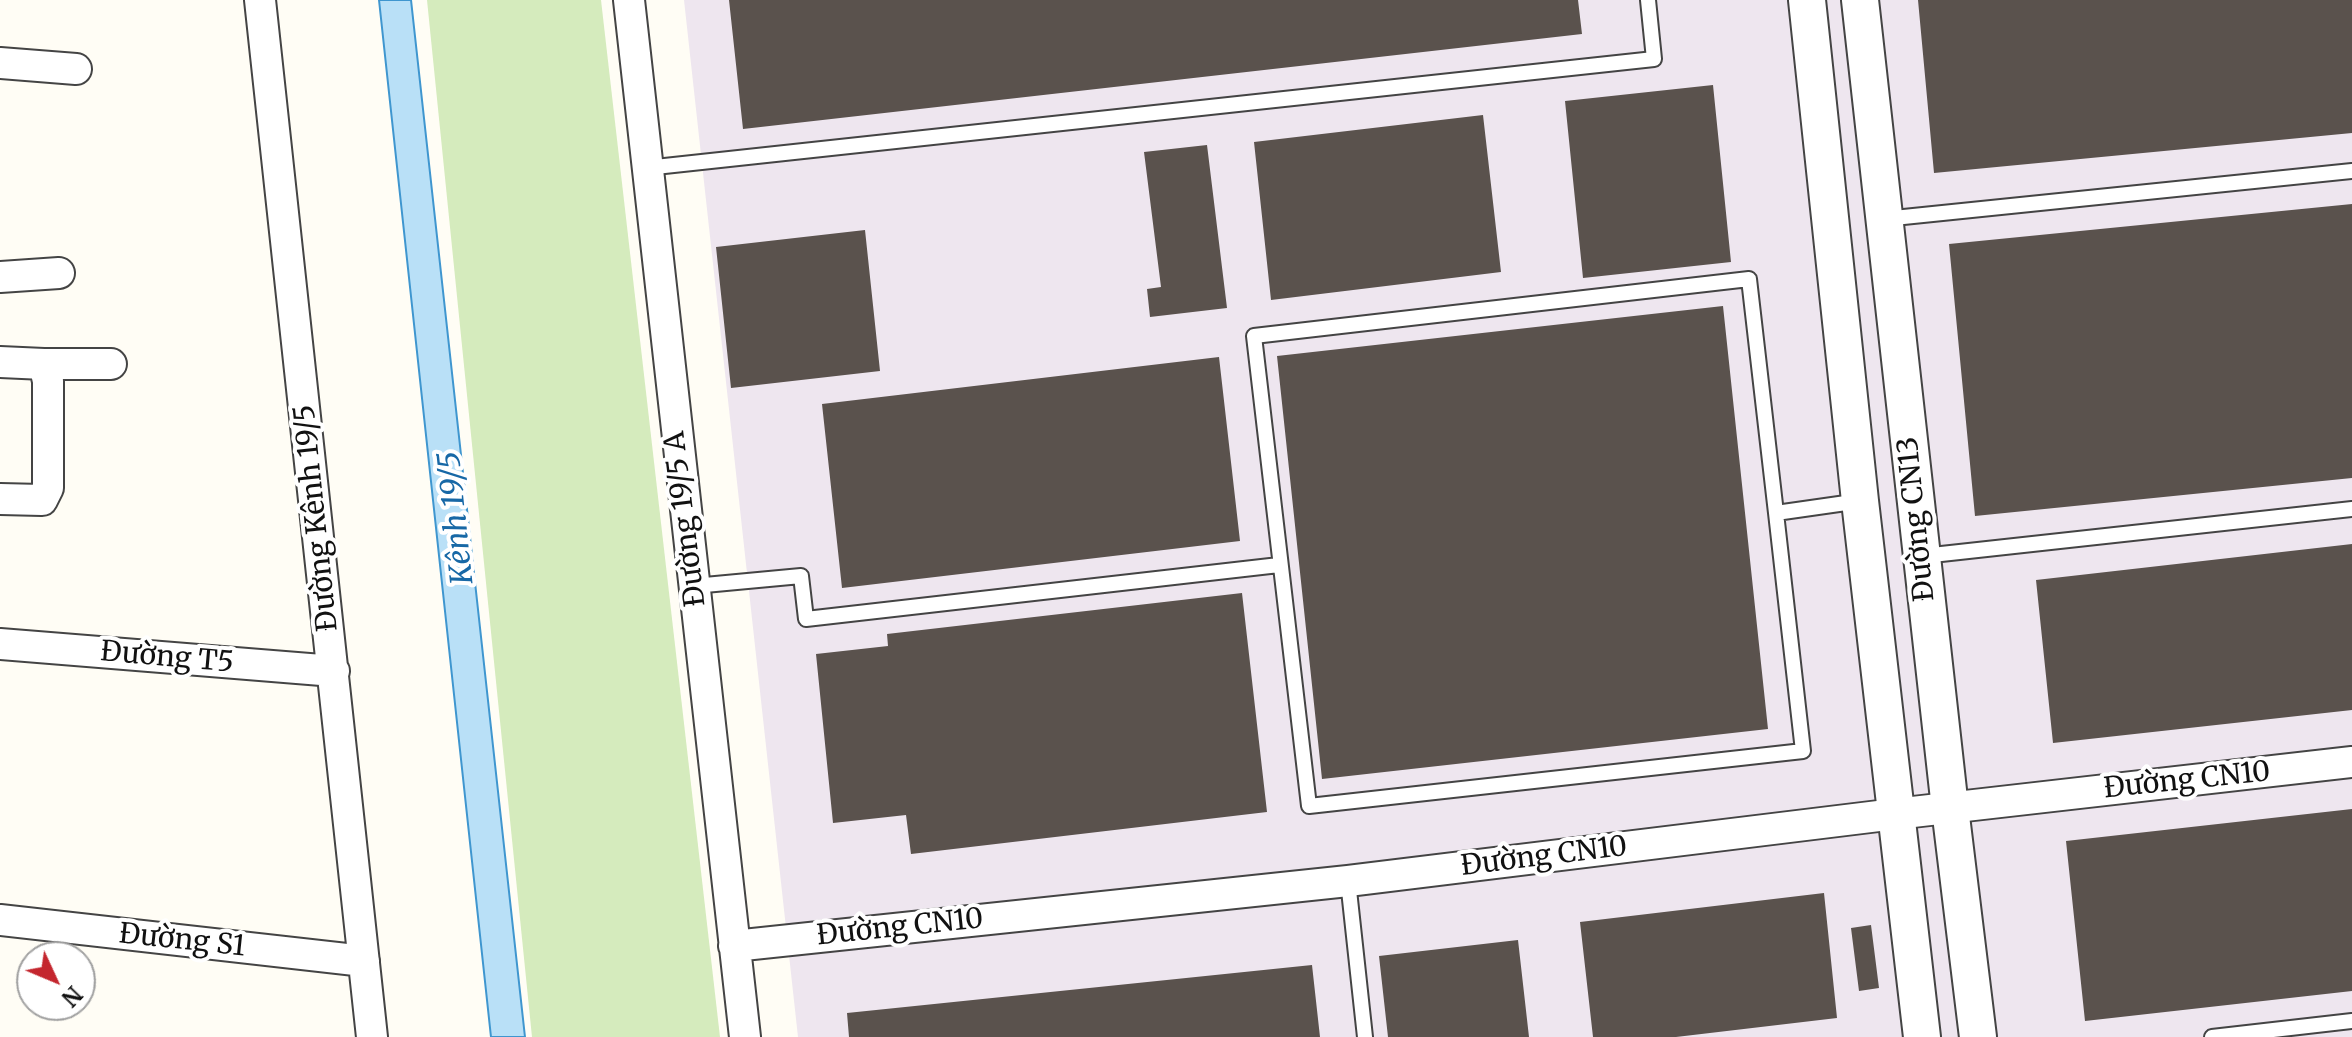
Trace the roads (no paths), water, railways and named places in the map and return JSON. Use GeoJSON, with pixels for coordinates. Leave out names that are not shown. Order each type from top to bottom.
{"type":"FeatureCollection","features":[{"type":"Feature","properties":{"kind":"street","name":"Đường Kênh 19/5"},"geometry":{"type":"LineString","coordinates":[[260,0],[372,1037]]}},
{"type":"Feature","properties":{"kind":"street","name":"Đường 19/5 A"},"geometry":{"type":"LineString","coordinates":[[629,0],[745,1037]]}},
{"type":"Feature","properties":{"kind":"street","name":"Đường CN13"},"geometry":{"type":"LineString","coordinates":[[1807,0],[1860,501],[1922,1037]]}},
{"type":"Feature","properties":{"kind":"street","name":"Đường CN13"},"geometry":{"type":"LineString","coordinates":[[1860,0],[1978,1037]]}},
{"type":"Feature","properties":{"kind":"street"},"geometry":{"type":"LineString","coordinates":[[0,63],[76,69]]}},
{"type":"Feature","properties":{"kind":"street"},"geometry":{"type":"LineString","coordinates":[[0,277],[59,273]]}},
{"type":"Feature","properties":{"kind":"street"},"geometry":{"type":"LineString","coordinates":[[0,362],[111,364]]}},
{"type":"Feature","properties":{"kind":"street"},"geometry":{"type":"LineString","coordinates":[[0,499],[42,500],[48,488],[48,381],[44,364]]}},
{"type":"Feature","properties":{"kind":"street","name":"Đường T5"},"geometry":{"type":"LineString","coordinates":[[0,644],[334,671]]}},
{"type":"Feature","properties":{"kind":"street","name":"Đường CN10"},"geometry":{"type":"LineString","coordinates":[[734,946],[1348,881],[2352,762]]}},
{"type":"Feature","properties":{"kind":"street","name":"Đường S1"},"geometry":{"type":"LineString","coordinates":[[0,920],[364,961]]}},
{"type":"Feature","properties":{"kind":"lane"},"geometry":{"type":"LineString","coordinates":[[646,168],[1654,59],[1648,0]]}},
{"type":"Feature","properties":{"kind":"lane"},"geometry":{"type":"LineString","coordinates":[[1883,219],[2352,171]]}},
{"type":"Feature","properties":{"kind":"lane"},"geometry":{"type":"LineString","coordinates":[[1749,279],[1776,513],[1803,751],[1309,806],[1254,336],[1749,279]]}},
{"type":"Feature","properties":{"kind":"lane"},"geometry":{"type":"LineString","coordinates":[[1776,513],[1860,501]]}},
{"type":"Feature","properties":{"kind":"lane"},"geometry":{"type":"LineString","coordinates":[[1921,557],[2352,509]]}},
{"type":"Feature","properties":{"kind":"lane"},"geometry":{"type":"LineString","coordinates":[[694,586],[801,576],[806,619],[1279,565]]}},
{"type":"Feature","properties":{"kind":"lane"},"geometry":{"type":"LineString","coordinates":[[1348,881],[1365,1037]]}},
{"type":"Feature","properties":{"kind":"lane"},"geometry":{"type":"LineString","coordinates":[[2212,1037],[2352,1021]]}},
{"type":"Feature","properties":{"kind":"water","name":"Kênh 19/5"},"geometry":{"type":"Polygon","coordinates":[[[379,0],[411,0],[525,1037],[491,1037],[379,0]]]}}]}
